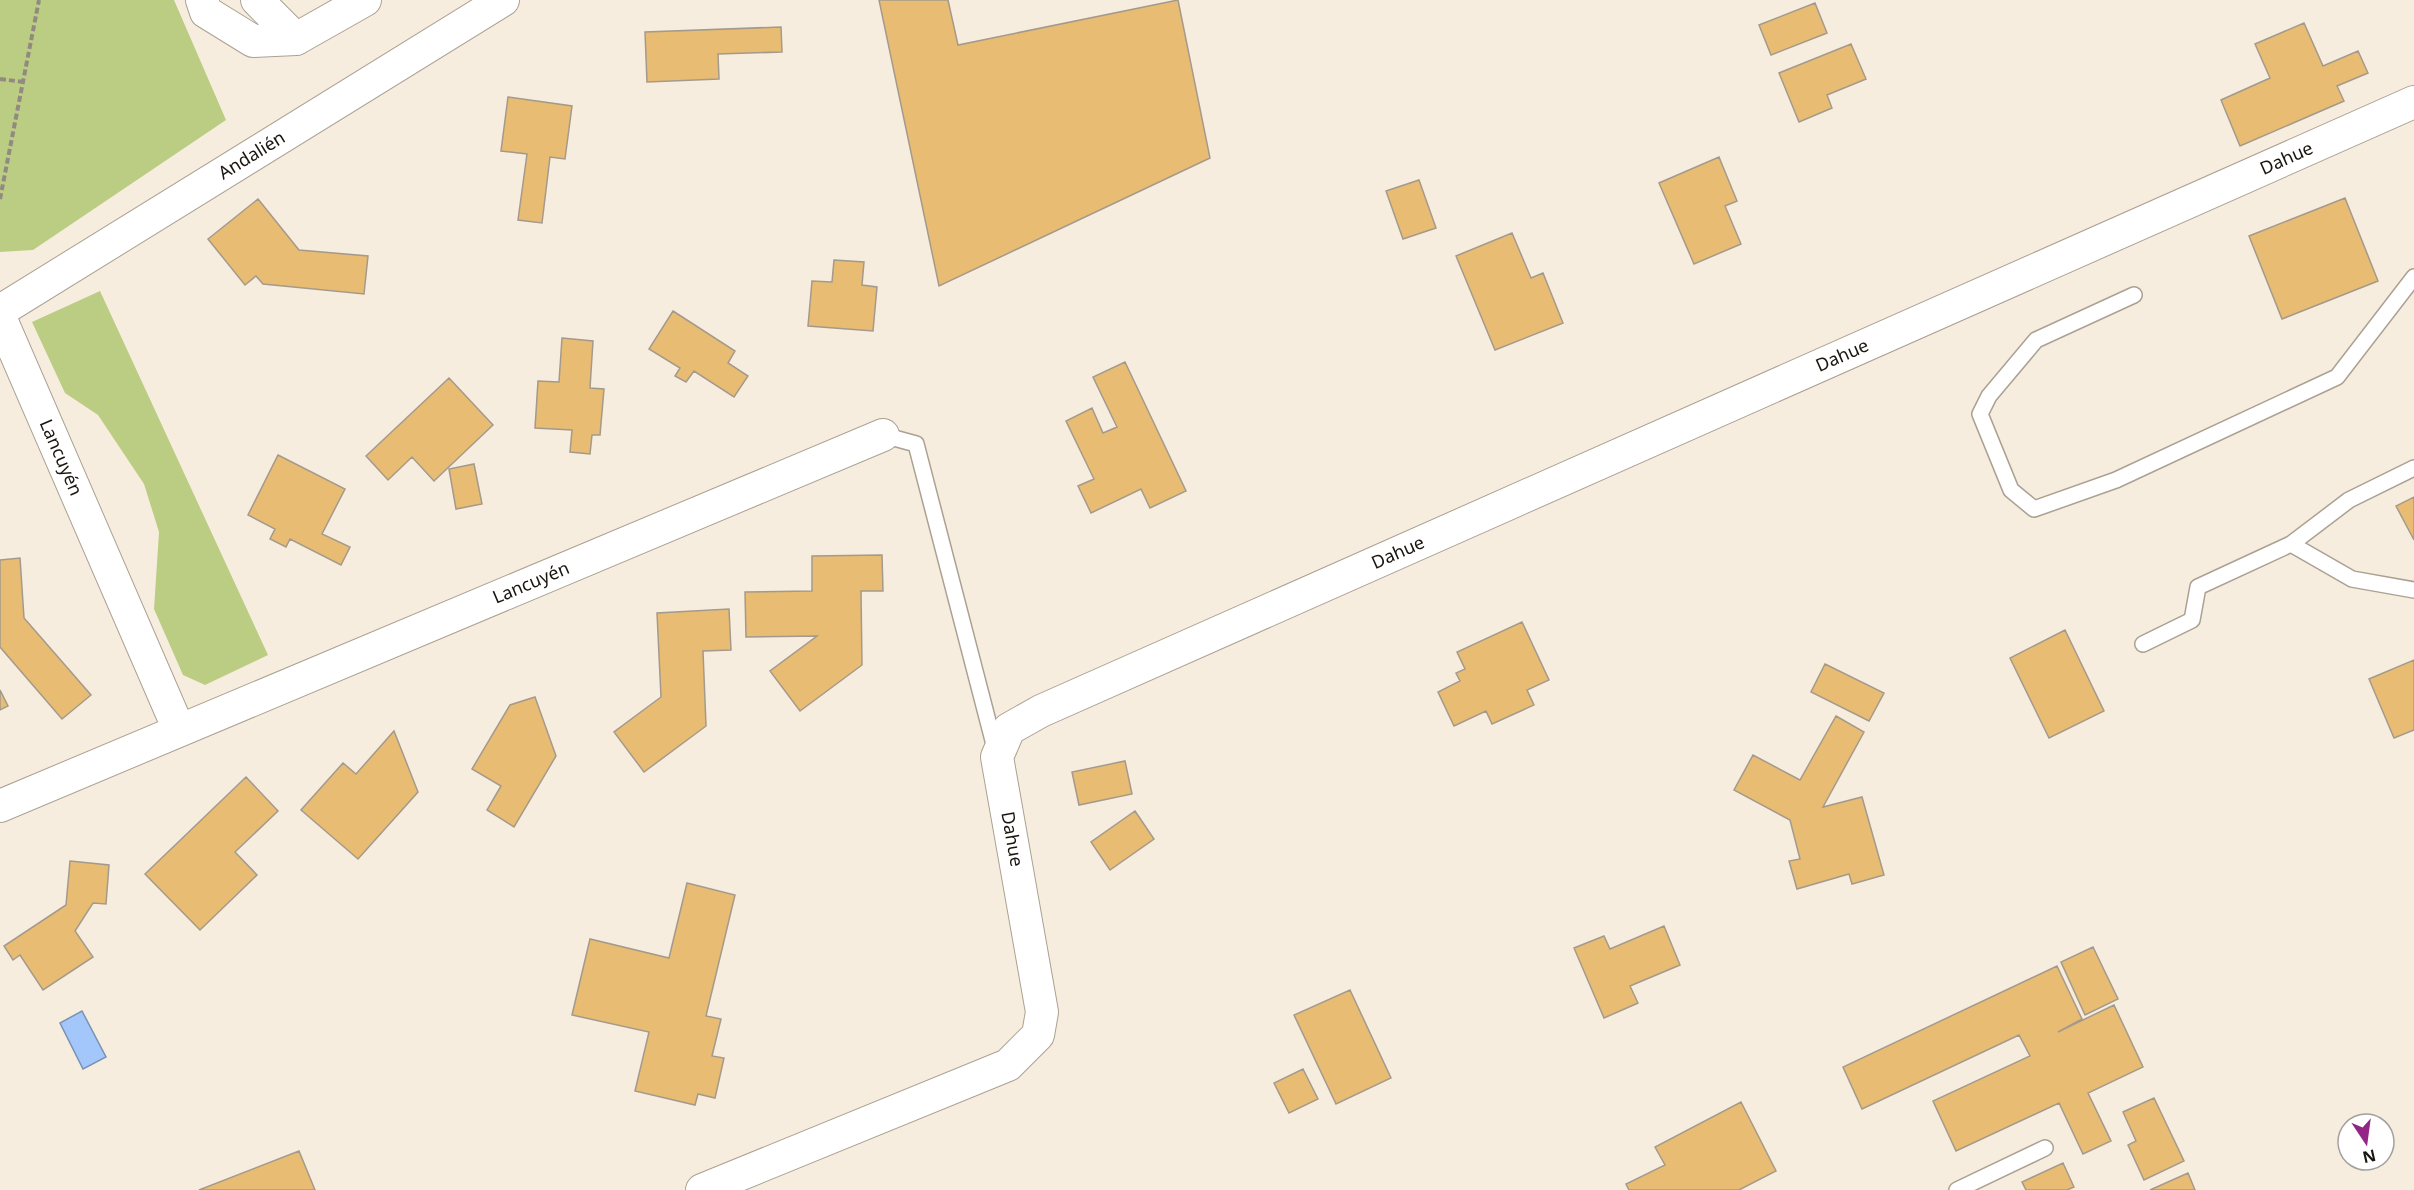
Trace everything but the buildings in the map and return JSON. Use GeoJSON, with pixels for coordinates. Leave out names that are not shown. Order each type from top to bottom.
{"type":"FeatureCollection","features":[{"type":"Feature","properties":{"kind":"street"},"geometry":{"type":"LineString","coordinates":[[202,0],[206,12],[253,41],[296,39],[365,0]]}},
{"type":"Feature","properties":{"kind":"street"},"geometry":{"type":"LineString","coordinates":[[257,0],[296,39]]}},
{"type":"Feature","properties":{"kind":"street","name":"Andalién"},"geometry":{"type":"LineString","coordinates":[[0,311],[503,0]]}},
{"type":"Feature","properties":{"kind":"street","name":"Dahue"},"geometry":{"type":"LineString","coordinates":[[702,1190],[1008,1065],[1038,1035],[1042,1012],[997,758],[1009,729],[1041,711],[2414,102]]}},
{"type":"Feature","properties":{"kind":"street","name":"Lancuyén"},"geometry":{"type":"LineString","coordinates":[[0,317],[179,730]]}},
{"type":"Feature","properties":{"kind":"street","name":"Lancuyén"},"geometry":{"type":"LineString","coordinates":[[0,806],[883,435]]}},
{"type":"Feature","properties":{"kind":"lane"},"geometry":{"type":"LineString","coordinates":[[2134,296],[2036,340],[1989,396],[1980,414],[2011,490],[2034,509],[2116,480],[2337,377],[2414,277]]}},
{"type":"Feature","properties":{"kind":"lane"},"geometry":{"type":"LineString","coordinates":[[883,435],[916,444],[997,758]]}},
{"type":"Feature","properties":{"kind":"lane"},"geometry":{"type":"LineString","coordinates":[[2143,644],[2192,620],[2198,587],[2291,544],[2349,500],[2414,468]]}},
{"type":"Feature","properties":{"kind":"lane"},"geometry":{"type":"LineString","coordinates":[[2291,544],[2352,579],[2414,590]]}},
{"type":"Feature","properties":{"kind":"lane"},"geometry":{"type":"LineString","coordinates":[[1957,1190],[2045,1148]]}},
{"type":"Feature","properties":{"kind":"path"},"geometry":{"type":"LineString","coordinates":[[0,199],[39,0]]}},
{"type":"Feature","properties":{"kind":"path"},"geometry":{"type":"LineString","coordinates":[[0,79],[24,82]]}},
{"type":"Feature","properties":{"kind":"green space"},"geometry":{"type":"Polygon","coordinates":[[[0,0],[174,0],[226,120],[33,250],[0,252],[0,0]]]}},
{"type":"Feature","properties":{"kind":"green space"},"geometry":{"type":"Polygon","coordinates":[[[100,291],[268,655],[205,685],[183,675],[154,609],[159,532],[144,484],[98,415],[65,393],[32,322],[100,291]]]}},
{"type":"Feature","properties":{"kind":"water"},"geometry":{"type":"Polygon","coordinates":[[[82,1011],[106,1057],[83,1069],[60,1023],[82,1011]]]}}]}
